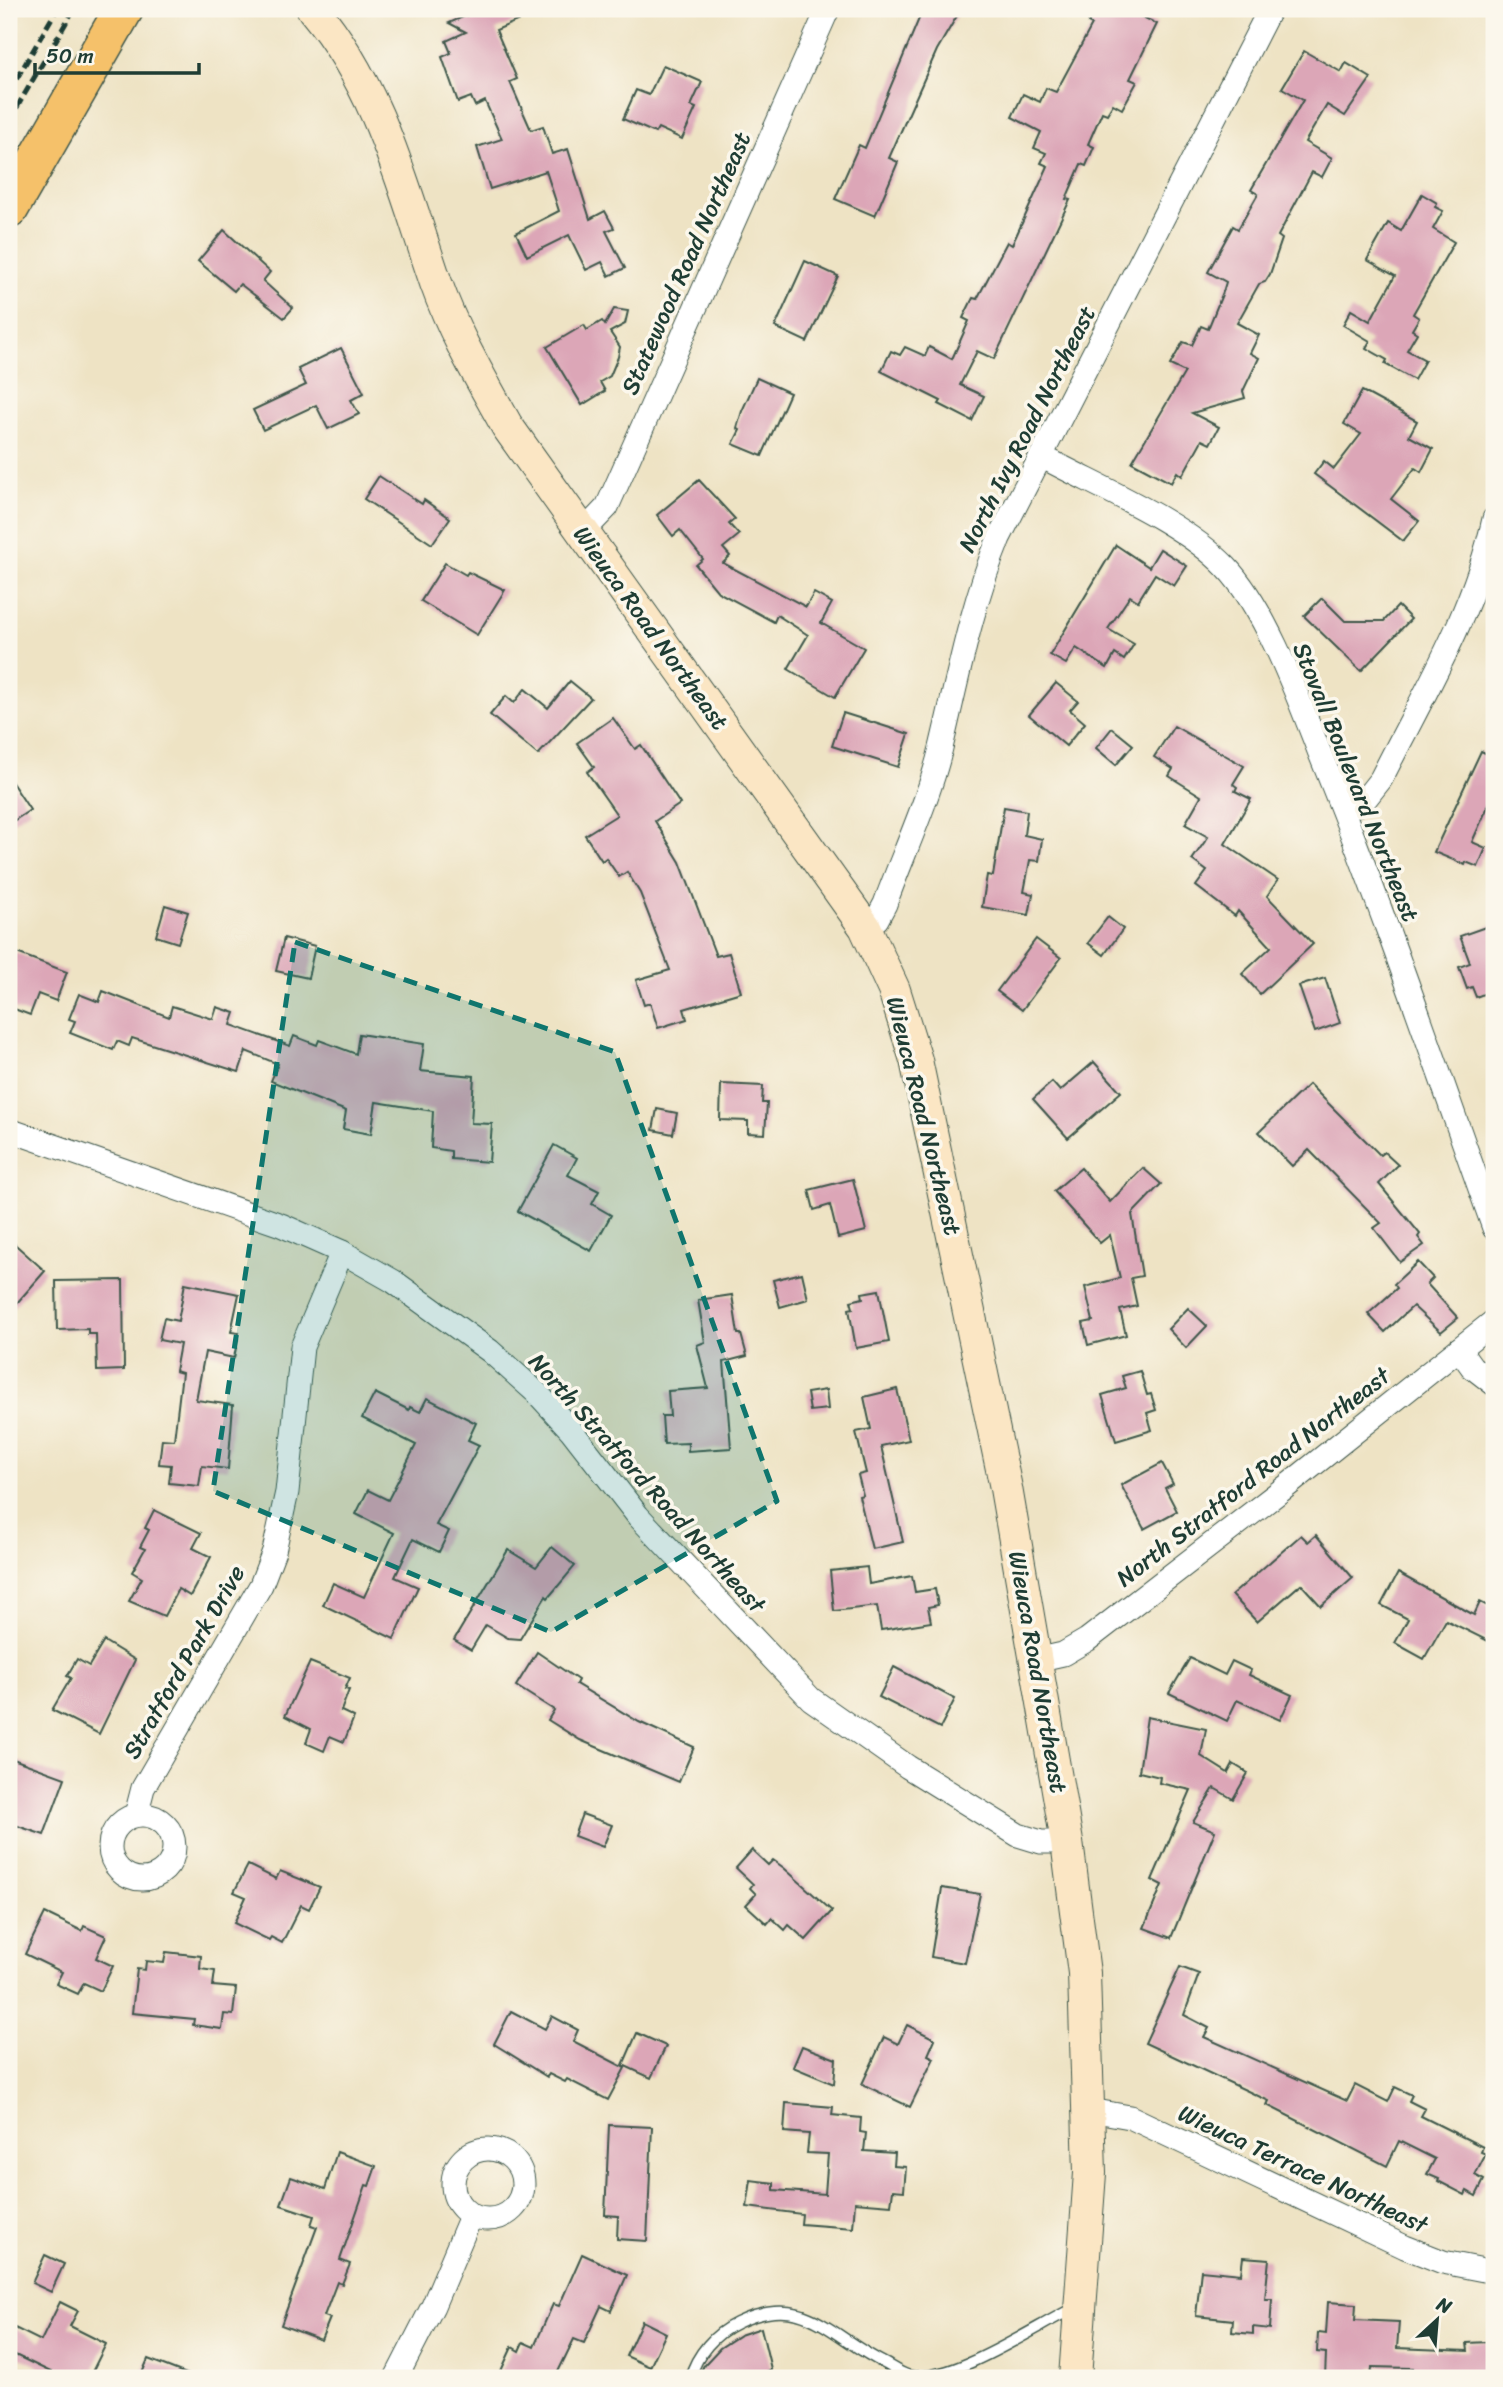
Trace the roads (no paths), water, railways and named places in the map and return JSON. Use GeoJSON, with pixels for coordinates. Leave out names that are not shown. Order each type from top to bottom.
{"type":"FeatureCollection","features":[{"type":"Feature","properties":{"kind":"highway"},"geometry":{"type":"LineString","coordinates":[[9,209],[124,9]]}},
{"type":"Feature","properties":{"kind":"street","name":"Wieuca Road Northeast"},"geometry":{"type":"LineString","coordinates":[[313,9],[357,70],[386,130],[437,286],[466,354],[507,426],[865,927],[894,990],[915,1060],[1006,1488],[1067,1842],[1083,1973],[1090,2110],[1082,2304],[1075,2378]]}},
{"type":"Feature","properties":{"kind":"street","name":"Statewood Road Northeast"},"geometry":{"type":"LineString","coordinates":[[583,532],[607,507],[828,9]]}},
{"type":"Feature","properties":{"kind":"street","name":"North Ivy Road Northeast"},"geometry":{"type":"LineString","coordinates":[[865,927],[877,919],[885,904],[940,751],[953,687],[983,576],[1270,9]]}},
{"type":"Feature","properties":{"kind":"street","name":"Stovall Boulevard Northeast"},"geometry":{"type":"LineString","coordinates":[[1041,457],[1186,534],[1212,552],[1246,593],[1286,668],[1344,812],[1494,1228]]}},
{"type":"Feature","properties":{"kind":"street"},"geometry":{"type":"LineString","coordinates":[[1344,812],[1366,798],[1387,767],[1460,624],[1487,551],[1494,519]]}},
{"type":"Feature","properties":{"kind":"street","name":"North Stratford Road Northeast"},"geometry":{"type":"LineString","coordinates":[[9,1130],[281,1225],[342,1252],[393,1281],[479,1343],[538,1394],[571,1430],[638,1516],[811,1699],[908,1767],[1018,1835],[1041,1842],[1067,1842]]}},
{"type":"Feature","properties":{"kind":"street","name":"Stratford Park Drive"},"geometry":{"type":"LineString","coordinates":[[136,1815],[143,1788],[261,1585],[274,1551],[287,1492],[302,1347],[342,1252]]}},
{"type":"Feature","properties":{"kind":"street","name":"North Stratford Road Northeast"},"geometry":{"type":"LineString","coordinates":[[1036,1660],[1063,1654],[1087,1640],[1494,1321]]}},
{"type":"Feature","properties":{"kind":"street"},"geometry":{"type":"LineString","coordinates":[[1459,1349],[1472,1367],[1494,1384]]}},
{"type":"Feature","properties":{"kind":"street","name":"Wieuca Terrace Northeast"},"geometry":{"type":"LineString","coordinates":[[1090,2110],[1130,2117],[1417,2252],[1443,2262],[1494,2272]]}},
{"type":"Feature","properties":{"kind":"street"},"geometry":{"type":"LineString","coordinates":[[396,2378],[433,2306],[471,2216]]}},
{"type":"Feature","properties":{"kind":"lane"},"geometry":{"type":"LineString","coordinates":[[690,2378],[695,2361],[728,2327],[758,2312],[780,2311],[817,2319],[866,2355],[909,2377],[939,2373],[983,2358],[1034,2327],[1082,2304]]}},
{"type":"Feature","properties":{"kind":"railway"},"geometry":{"type":"LineString","coordinates":[[9,92],[57,9]]}},
{"type":"Feature","properties":{"kind":"railway"},"geometry":{"type":"LineString","coordinates":[[9,121],[74,9]]}}]}
